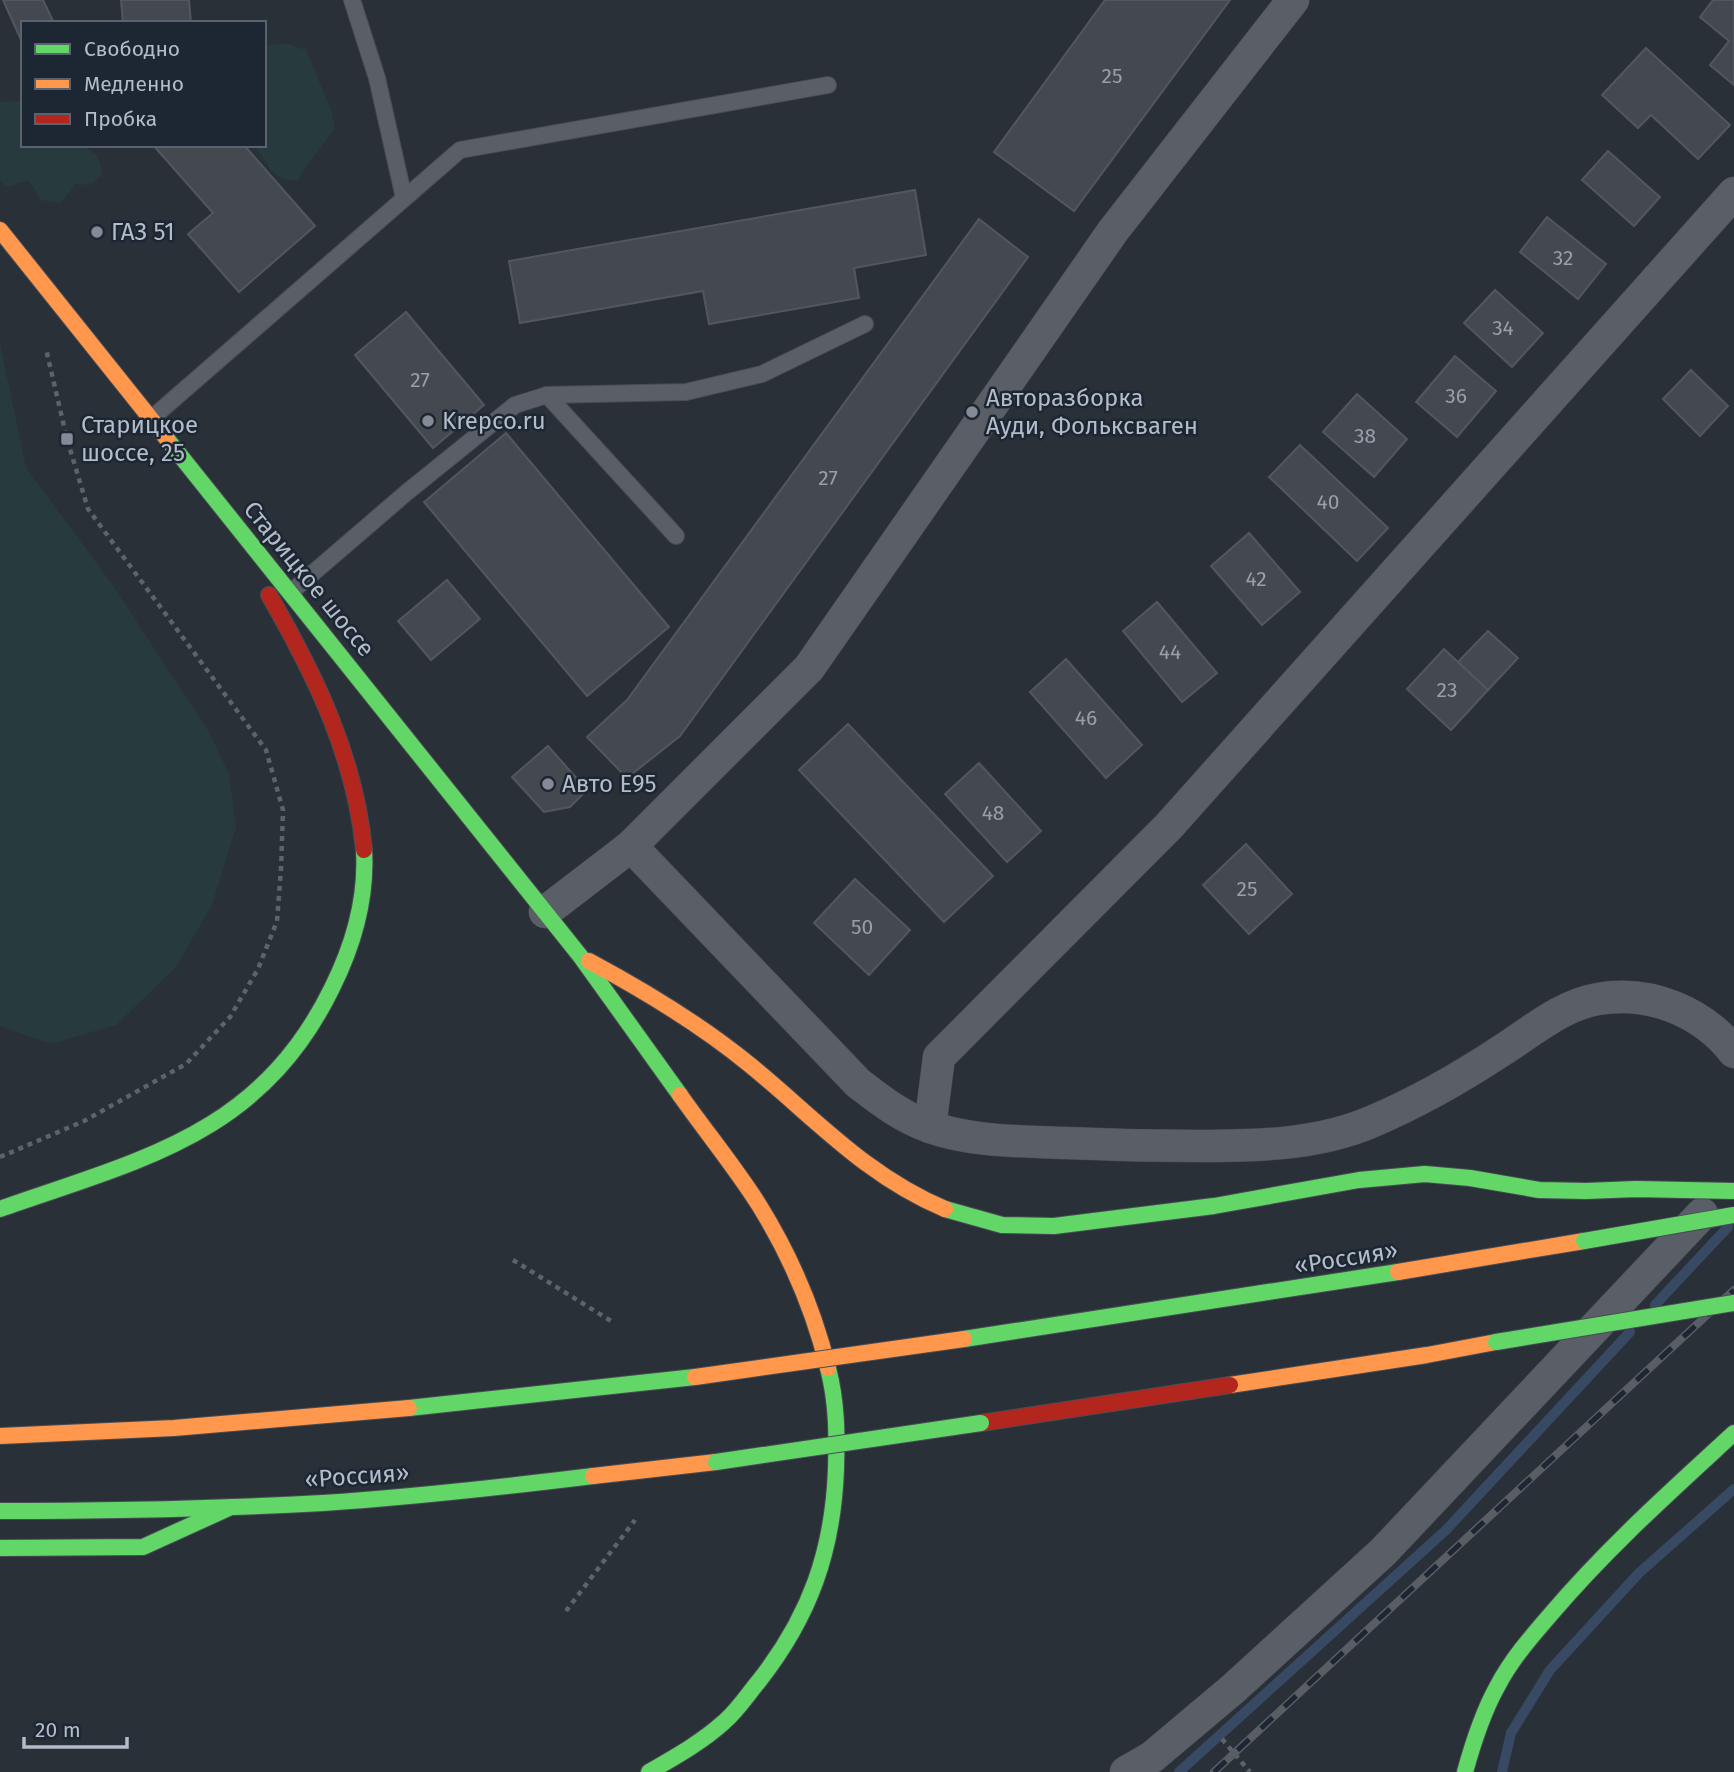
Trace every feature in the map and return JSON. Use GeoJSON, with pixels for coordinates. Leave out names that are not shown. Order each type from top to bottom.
{"type":"FeatureCollection","features":[{"type":"Feature","properties":{"kind":"main road","name":"Старицкое шоссе"},"geometry":{"type":"LineString","coordinates":[[0,230],[581,957],[734,1168],[779,1241],[803,1294],[828,1363],[837,1410],[835,1512],[817,1581],[794,1631],[764,1676],[726,1720],[676,1758],[649,1772]]}},
{"type":"Feature","properties":{"kind":"main road"},"geometry":{"type":"LineString","coordinates":[[0,1209],[108,1171],[170,1145],[216,1122],[251,1097],[301,1044],[344,964],[357,924],[364,892],[365,853],[355,789],[342,742],[324,696],[297,645],[200,479]]}},
{"type":"Feature","properties":{"kind":"main road"},"geometry":{"type":"LineString","coordinates":[[581,957],[635,985],[729,1048],[863,1163],[921,1199],[976,1219],[1014,1226],[1077,1223],[1213,1206],[1359,1179],[1409,1175],[1481,1177],[1535,1189],[1734,1191]]}},
{"type":"Feature","properties":{"kind":"main road","name":"«Россия»"},"geometry":{"type":"LineString","coordinates":[[0,1436],[102,1434],[232,1424],[482,1401],[695,1377],[1275,1292],[1734,1215]]}},
{"type":"Feature","properties":{"kind":"main road","name":"«Россия»"},"geometry":{"type":"LineString","coordinates":[[0,1511],[232,1507],[371,1499],[716,1462],[1427,1355],[1734,1303]]}},
{"type":"Feature","properties":{"kind":"main road"},"geometry":{"type":"LineString","coordinates":[[1465,1772],[1481,1720],[1513,1661],[1574,1589],[1629,1531],[1734,1433]]}},
{"type":"Feature","properties":{"kind":"main road"},"geometry":{"type":"LineString","coordinates":[[0,1548],[143,1547],[232,1507]]}},
{"type":"Feature","properties":{"kind":"street"},"geometry":{"type":"LineString","coordinates":[[545,912],[631,846],[809,668],[1113,230],[1293,0]]}},
{"type":"Feature","properties":{"kind":"street"},"geometry":{"type":"LineString","coordinates":[[930,1128],[939,1057],[1169,827],[1734,193]]}},
{"type":"Feature","properties":{"kind":"street"},"geometry":{"type":"LineString","coordinates":[[631,846],[858,1083],[893,1110],[930,1128],[980,1138],[1129,1146],[1258,1146],[1326,1137],[1370,1123],[1412,1102],[1460,1076],[1546,1021],[1578,1005],[1598,999],[1647,998],[1669,1004],[1690,1013],[1734,1052]]}},
{"type":"Feature","properties":{"kind":"street"},"geometry":{"type":"LineString","coordinates":[[1126,1772],[1153,1756],[1234,1688],[1383,1552],[1734,1181]]}},
{"type":"Feature","properties":{"kind":"lane"},"geometry":{"type":"LineString","coordinates":[[352,0],[377,78],[404,198]]}},
{"type":"Feature","properties":{"kind":"lane"},"geometry":{"type":"LineString","coordinates":[[152,418],[460,150],[828,85]]}},
{"type":"Feature","properties":{"kind":"lane"},"geometry":{"type":"LineString","coordinates":[[291,592],[406,493],[515,405],[547,395],[686,392],[762,374],[865,324]]}},
{"type":"Feature","properties":{"kind":"lane"},"geometry":{"type":"LineString","coordinates":[[547,395],[676,536]]}},
{"type":"Feature","properties":{"kind":"path"},"geometry":{"type":"LineString","coordinates":[[0,1157],[84,1121],[186,1064],[230,1017],[258,968],[277,921],[283,810],[266,750],[88,509],[42,333],[66,310]]}},
{"type":"Feature","properties":{"kind":"path"},"geometry":{"type":"LineString","coordinates":[[513,1259],[611,1321]]}},
{"type":"Feature","properties":{"kind":"path"},"geometry":{"type":"LineString","coordinates":[[566,1611],[635,1521]]}},
{"type":"Feature","properties":{"kind":"path"},"geometry":{"type":"LineString","coordinates":[[1224,1742],[1250,1772]]}},
{"type":"Feature","properties":{"kind":"green space"},"geometry":{"type":"Polygon","coordinates":[[[288,44],[306,50],[332,112],[335,129],[298,180],[288,180],[275,174],[254,147],[266,147],[266,45],[288,44]]]}},
{"type":"Feature","properties":{"kind":"green space"},"geometry":{"type":"Polygon","coordinates":[[[21,101],[21,147],[84,147],[97,155],[103,174],[91,185],[76,184],[60,203],[41,200],[29,180],[7,187],[0,181],[0,102],[21,101]]]}},
{"type":"Feature","properties":{"kind":"green space"},"geometry":{"type":"Polygon","coordinates":[[[0,343],[26,468],[112,584],[209,732],[229,774],[236,827],[212,905],[176,967],[116,1025],[51,1044],[0,1026],[0,343]]]}},
{"type":"Feature","properties":{"kind":"building"},"geometry":{"type":"Polygon","coordinates":[[[3,0],[43,0],[53,21],[21,21],[21,40],[3,0]]]}},
{"type":"Feature","properties":{"kind":"building"},"geometry":{"type":"Polygon","coordinates":[[[121,0],[189,0],[191,21],[123,21],[121,0]]]}},
{"type":"Feature","properties":{"kind":"building"},"geometry":{"type":"Polygon","coordinates":[[[1105,0],[1230,0],[1074,211],[994,152],[1105,0]]]}},
{"type":"Feature","properties":{"kind":"building"},"geometry":{"type":"Polygon","coordinates":[[[1713,0],[1734,0],[1734,85],[1710,65],[1729,41],[1700,17],[1713,0]]]}},
{"type":"Feature","properties":{"kind":"building"},"geometry":{"type":"Polygon","coordinates":[[[1646,48],[1730,125],[1698,159],[1651,115],[1638,128],[1602,95],[1646,48]]]}},
{"type":"Feature","properties":{"kind":"building"},"geometry":{"type":"Polygon","coordinates":[[[155,147],[246,147],[315,226],[239,292],[188,234],[213,213],[155,147]]]}},
{"type":"Feature","properties":{"kind":"building"},"geometry":{"type":"Polygon","coordinates":[[[1608,151],[1660,197],[1634,226],[1582,180],[1608,151]]]}},
{"type":"Feature","properties":{"kind":"building"},"geometry":{"type":"Polygon","coordinates":[[[915,190],[926,255],[854,268],[859,298],[709,324],[703,291],[520,323],[509,261],[915,190]]]}},
{"type":"Feature","properties":{"kind":"building"},"geometry":{"type":"Polygon","coordinates":[[[1547,217],[1606,264],[1578,299],[1520,252],[1547,217]]]}},
{"type":"Feature","properties":{"kind":"building"},"geometry":{"type":"Polygon","coordinates":[[[979,219],[1028,257],[680,736],[627,778],[587,737],[627,700],[979,219]]]}},
{"type":"Feature","properties":{"kind":"building"},"geometry":{"type":"Polygon","coordinates":[[[1495,290],[1543,333],[1512,367],[1464,323],[1495,290]]]}},
{"type":"Feature","properties":{"kind":"building"},"geometry":{"type":"Polygon","coordinates":[[[406,312],[484,405],[433,448],[355,355],[406,312]]]}},
{"type":"Feature","properties":{"kind":"building"},"geometry":{"type":"Polygon","coordinates":[[[1455,356],[1496,391],[1457,437],[1416,402],[1455,356]]]}},
{"type":"Feature","properties":{"kind":"building"},"geometry":{"type":"Polygon","coordinates":[[[1691,370],[1728,406],[1700,436],[1663,399],[1691,370]]]}},
{"type":"Feature","properties":{"kind":"building"},"geometry":{"type":"Polygon","coordinates":[[[1357,394],[1407,439],[1374,477],[1323,432],[1357,394]]]}},
{"type":"Feature","properties":{"kind":"building"},"geometry":{"type":"Polygon","coordinates":[[[506,433],[669,627],[587,696],[424,502],[506,433]]]}},
{"type":"Feature","properties":{"kind":"building"},"geometry":{"type":"Polygon","coordinates":[[[1300,445],[1388,528],[1357,561],[1269,477],[1300,445]]]}},
{"type":"Feature","properties":{"kind":"building"},"geometry":{"type":"Polygon","coordinates":[[[1249,533],[1300,592],[1262,625],[1211,566],[1249,533]]]}},
{"type":"Feature","properties":{"kind":"building"},"geometry":{"type":"Polygon","coordinates":[[[447,580],[480,619],[431,660],[398,621],[447,580]]]}},
{"type":"Feature","properties":{"kind":"building"},"geometry":{"type":"Polygon","coordinates":[[[1157,602],[1217,673],[1182,702],[1123,631],[1157,602]]]}},
{"type":"Feature","properties":{"kind":"building"},"geometry":{"type":"Polygon","coordinates":[[[1488,631],[1518,658],[1488,690],[1458,662],[1488,631]]]}},
{"type":"Feature","properties":{"kind":"building"},"geometry":{"type":"Polygon","coordinates":[[[1444,649],[1488,690],[1451,730],[1407,689],[1444,649]]]}},
{"type":"Feature","properties":{"kind":"building"},"geometry":{"type":"Polygon","coordinates":[[[1066,659],[1142,745],[1106,778],[1030,692],[1066,659]]]}},
{"type":"Feature","properties":{"kind":"building"},"geometry":{"type":"Polygon","coordinates":[[[848,724],[993,876],[944,922],[799,770],[848,724]]]}},
{"type":"Feature","properties":{"kind":"building"},"geometry":{"type":"Polygon","coordinates":[[[548,746],[587,790],[570,807],[544,812],[512,777],[548,746]]]}},
{"type":"Feature","properties":{"kind":"building"},"geometry":{"type":"Polygon","coordinates":[[[979,763],[1041,831],[1007,862],[945,794],[979,763]]]}},
{"type":"Feature","properties":{"kind":"building"},"geometry":{"type":"Polygon","coordinates":[[[1246,844],[1292,894],[1249,934],[1203,885],[1246,844]]]}},
{"type":"Feature","properties":{"kind":"building"},"geometry":{"type":"Polygon","coordinates":[[[855,879],[910,930],[869,975],[814,923],[855,879]]]}},
{"type":"Feature","properties":{"kind":"waterway"},"geometry":{"type":"LineString","coordinates":[[1655,1305],[1728,1227]]}},
{"type":"Feature","properties":{"kind":"waterway"},"geometry":{"type":"LineString","coordinates":[[1179,1772],[1446,1530],[1630,1332]]}},
{"type":"Feature","properties":{"kind":"waterway"},"geometry":{"type":"LineString","coordinates":[[1502,1772],[1511,1733],[1550,1670],[1639,1573],[1734,1489]]}},
{"type":"Feature","properties":{"kind":"railway"},"geometry":{"type":"LineString","coordinates":[[1214,1772],[1734,1290]]}},
{"type":"Feature","properties":{"kind":"traffic: fast"},"geometry":{"type":"LineString","coordinates":[[167,439],[581,957],[680,1095]]}},
{"type":"Feature","properties":{"kind":"traffic: fast"},"geometry":{"type":"LineString","coordinates":[[0,1209],[102,1174],[192,1135],[233,1109],[270,1078],[303,1038],[340,971],[353,938],[361,904],[364,850]]}},
{"type":"Feature","properties":{"kind":"traffic: fast"},"geometry":{"type":"LineString","coordinates":[[945,1209],[1002,1225],[1054,1226],[1214,1206],[1359,1180],[1425,1174],[1470,1178],[1539,1190],[1586,1191]]}},
{"type":"Feature","properties":{"kind":"traffic: fast"},"geometry":{"type":"LineString","coordinates":[[1586,1191],[1734,1191]]}},
{"type":"Feature","properties":{"kind":"traffic: fast"},"geometry":{"type":"LineString","coordinates":[[1584,1241],[1734,1215]]}},
{"type":"Feature","properties":{"kind":"traffic: fast"},"geometry":{"type":"LineString","coordinates":[[964,1339],[1398,1272]]}},
{"type":"Feature","properties":{"kind":"traffic: fast"},"geometry":{"type":"LineString","coordinates":[[1496,1342],[1734,1303]]}},
{"type":"Feature","properties":{"kind":"traffic: fast"},"geometry":{"type":"LineString","coordinates":[[649,1772],[697,1743],[734,1712],[777,1657],[805,1607],[824,1555],[834,1499],[836,1418],[828,1368]]}},
{"type":"Feature","properties":{"kind":"traffic: fast"},"geometry":{"type":"LineString","coordinates":[[409,1408],[695,1377]]}},
{"type":"Feature","properties":{"kind":"traffic: fast"},"geometry":{"type":"LineString","coordinates":[[716,1462],[981,1423]]}},
{"type":"Feature","properties":{"kind":"traffic: fast"},"geometry":{"type":"LineString","coordinates":[[1465,1772],[1478,1729],[1492,1697],[1529,1640],[1617,1543],[1734,1433]]}},
{"type":"Feature","properties":{"kind":"traffic: fast"},"geometry":{"type":"LineString","coordinates":[[0,1511],[323,1503],[593,1476]]}},
{"type":"Feature","properties":{"kind":"traffic: fast"},"geometry":{"type":"LineString","coordinates":[[0,1548],[143,1547],[231,1507]]}},
{"type":"Feature","properties":{"kind":"traffic: slow"},"geometry":{"type":"LineString","coordinates":[[0,230],[167,439]]}},
{"type":"Feature","properties":{"kind":"traffic: slow"},"geometry":{"type":"LineString","coordinates":[[589,961],[692,1022],[750,1065],[866,1163],[917,1196],[945,1209]]}},
{"type":"Feature","properties":{"kind":"traffic: slow"},"geometry":{"type":"LineString","coordinates":[[680,1095],[750,1191],[781,1244],[808,1305],[828,1368]]}},
{"type":"Feature","properties":{"kind":"traffic: slow"},"geometry":{"type":"LineString","coordinates":[[1398,1272],[1584,1241]]}},
{"type":"Feature","properties":{"kind":"traffic: slow"},"geometry":{"type":"LineString","coordinates":[[695,1377],[964,1339]]}},
{"type":"Feature","properties":{"kind":"traffic: slow"},"geometry":{"type":"LineString","coordinates":[[1230,1385],[1496,1342]]}},
{"type":"Feature","properties":{"kind":"traffic: slow"},"geometry":{"type":"LineString","coordinates":[[0,1436],[174,1428],[409,1408]]}},
{"type":"Feature","properties":{"kind":"traffic: slow"},"geometry":{"type":"LineString","coordinates":[[593,1476],[716,1462]]}},
{"type":"Feature","properties":{"kind":"traffic: jam"},"geometry":{"type":"LineString","coordinates":[[269,595],[317,686],[342,749],[352,782],[364,850]]}},
{"type":"Feature","properties":{"kind":"traffic: jam"},"geometry":{"type":"LineString","coordinates":[[981,1423],[1230,1385]]}},
{"type":"Feature","properties":{"kind":"place","name":"ГАЗ 51"},"geometry":{"type":"Point","coordinates":[97,232]}},
{"type":"Feature","properties":{"kind":"place","name":"Авторазборка Ауди, Фольксваген"},"geometry":{"type":"Point","coordinates":[972,412]}},
{"type":"Feature","properties":{"kind":"place","name":"Krepco.ru"},"geometry":{"type":"Point","coordinates":[428,421]}},
{"type":"Feature","properties":{"kind":"place","name":"Старицкое шоссе, 25"},"geometry":{"type":"Point","coordinates":[67,439]}},
{"type":"Feature","properties":{"kind":"place","name":"Авто E95"},"geometry":{"type":"Point","coordinates":[548,784]}}]}
